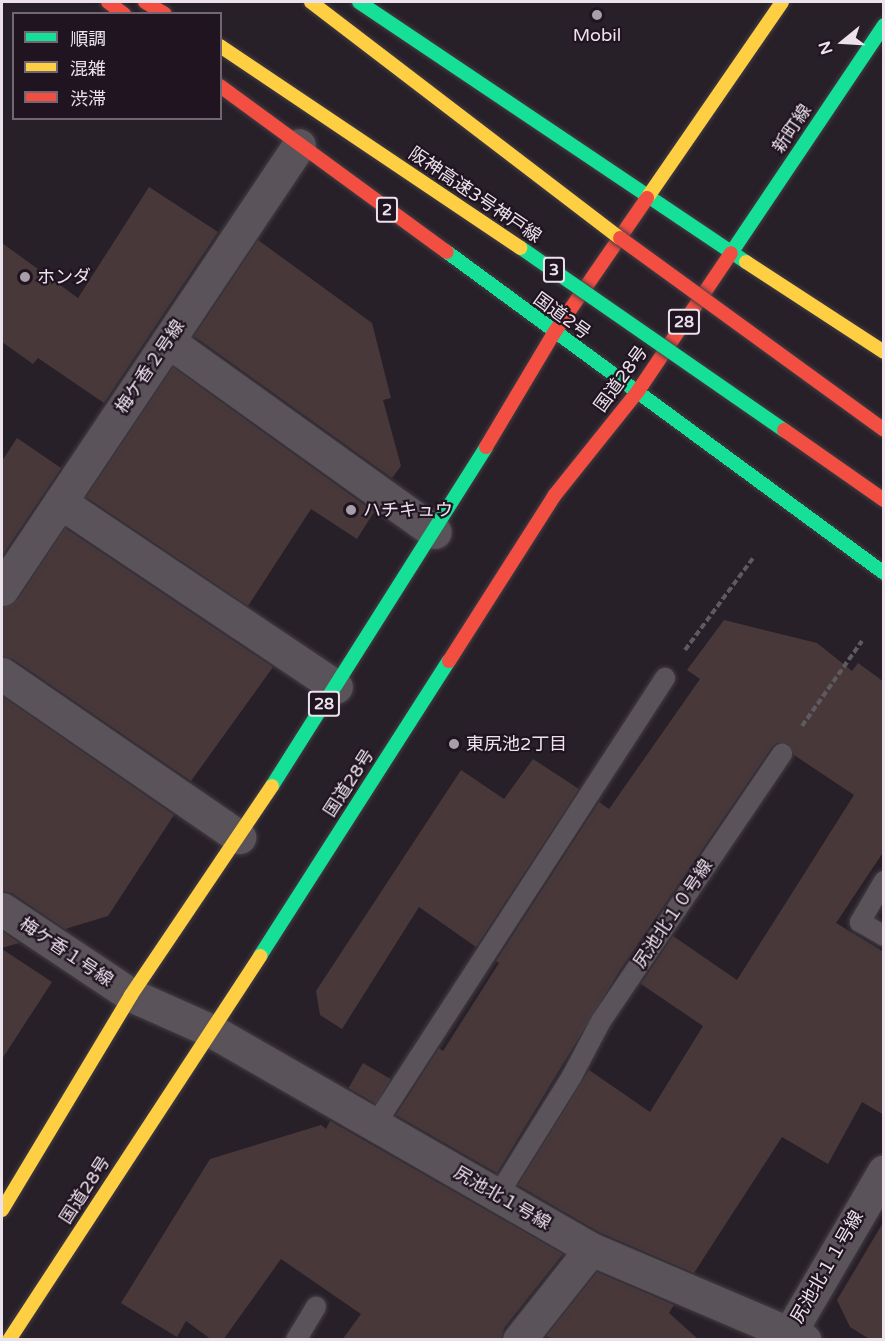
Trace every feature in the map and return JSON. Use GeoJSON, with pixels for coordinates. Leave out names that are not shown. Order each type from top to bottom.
{"type":"FeatureCollection","features":[{"type":"Feature","properties":{"kind":"main road"},"geometry":{"type":"LineString","coordinates":[[108,2],[120,12]]}},
{"type":"Feature","properties":{"kind":"main road"},"geometry":{"type":"LineString","coordinates":[[145,2],[162,12]]}},
{"type":"Feature","properties":{"kind":"main road"},"geometry":{"type":"LineString","coordinates":[[311,2],[599,223],[884,430]]}},
{"type":"Feature","properties":{"kind":"main road"},"geometry":{"type":"LineString","coordinates":[[359,2],[647,198],[884,352]]}},
{"type":"Feature","properties":{"kind":"main road"},"geometry":{"type":"LineString","coordinates":[[647,198],[782,2]]}},
{"type":"Feature","properties":{"kind":"main road","name":"新町線"},"geometry":{"type":"LineString","coordinates":[[731,253],[884,25]]}},
{"type":"Feature","properties":{"kind":"main road","name":"阪神高速3号神戸線"},"geometry":{"type":"LineString","coordinates":[[222,47],[558,273],[884,500]]}},
{"type":"Feature","properties":{"kind":"main road","name":"国道2号"},"geometry":{"type":"LineString","coordinates":[[222,87],[884,573]]}},
{"type":"Feature","properties":{"kind":"main road","name":"28"},"geometry":{"type":"LineString","coordinates":[[2,1210],[131,995],[239,837],[435,532],[554,333],[647,198]]}},
{"type":"Feature","properties":{"kind":"main road","name":"国道28号"},"geometry":{"type":"LineString","coordinates":[[9,1339],[212,1031],[554,496],[638,391],[731,253]]}},
{"type":"Feature","properties":{"kind":"street","name":"梅ケ香２号線"},"geometry":{"type":"LineString","coordinates":[[2,589],[299,145]]}},
{"type":"Feature","properties":{"kind":"street"},"geometry":{"type":"LineString","coordinates":[[168,340],[435,532]]}},
{"type":"Feature","properties":{"kind":"street"},"geometry":{"type":"LineString","coordinates":[[60,502],[336,687]]}},
{"type":"Feature","properties":{"kind":"street"},"geometry":{"type":"LineString","coordinates":[[2,674],[239,837]]}},
{"type":"Feature","properties":{"kind":"street","name":"梅ケ香１号線"},"geometry":{"type":"LineString","coordinates":[[2,909],[131,995],[212,1031]]}},
{"type":"Feature","properties":{"kind":"street","name":"尻池北１号線"},"geometry":{"type":"LineString","coordinates":[[212,1031],[591,1249],[797,1336]]}},
{"type":"Feature","properties":{"kind":"street","name":"尻池北１１号線"},"geometry":{"type":"LineString","coordinates":[[797,1336],[884,1171]]}},
{"type":"Feature","properties":{"kind":"street"},"geometry":{"type":"LineString","coordinates":[[519,1340],[591,1249]]}},
{"type":"Feature","properties":{"kind":"lane"},"geometry":{"type":"LineString","coordinates":[[375,1125],[665,678]]}},
{"type":"Feature","properties":{"kind":"lane","name":"尻池北１０号線"},"geometry":{"type":"LineString","coordinates":[[498,1195],[572,1076],[601,1021],[782,754]]}},
{"type":"Feature","properties":{"kind":"lane"},"geometry":{"type":"LineString","coordinates":[[884,881],[860,922],[884,936]]}},
{"type":"Feature","properties":{"kind":"lane"},"geometry":{"type":"LineString","coordinates":[[296,1340],[316,1307]]}},
{"type":"Feature","properties":{"kind":"path"},"geometry":{"type":"LineString","coordinates":[[665,678],[753,558]]}},
{"type":"Feature","properties":{"kind":"path"},"geometry":{"type":"LineString","coordinates":[[782,754],[862,641]]}},
{"type":"Feature","properties":{"kind":"building"},"geometry":{"type":"Polygon","coordinates":[[[149,187],[218,232],[104,403],[38,358],[33,364],[2,342],[2,243],[78,298],[149,187]]]}},
{"type":"Feature","properties":{"kind":"building"},"geometry":{"type":"Polygon","coordinates":[[[258,240],[372,323],[391,398],[383,400],[401,466],[392,478],[194,336],[258,240]]]}},
{"type":"Feature","properties":{"kind":"building"},"geometry":{"type":"Polygon","coordinates":[[[173,367],[374,512],[357,539],[311,509],[248,606],[86,497],[173,367]]]}},
{"type":"Feature","properties":{"kind":"building"},"geometry":{"type":"Polygon","coordinates":[[[17,438],[61,468],[2,556],[2,461],[17,438]]]}},
{"type":"Feature","properties":{"kind":"building"},"geometry":{"type":"Polygon","coordinates":[[[65,528],[273,667],[191,781],[13,659],[2,656],[2,608],[18,599],[65,528]]]}},
{"type":"Feature","properties":{"kind":"building"},"geometry":{"type":"Polygon","coordinates":[[[724,620],[817,643],[852,671],[858,663],[884,682],[884,851],[836,923],[884,952],[884,1115],[862,1102],[828,1164],[782,1137],[694,1273],[599,1232],[518,1185],[589,1070],[650,1112],[703,1026],[641,984],[673,936],[737,980],[854,795],[794,755],[788,744],[777,743],[772,747],[620,970],[497,1173],[396,1115],[439,1048],[443,1051],[499,963],[496,961],[599,802],[609,809],[700,679],[687,670],[724,620]]]}},
{"type":"Feature","properties":{"kind":"building"},"geometry":{"type":"Polygon","coordinates":[[[2,696],[174,815],[108,916],[65,929],[12,893],[2,891],[2,696]]]}},
{"type":"Feature","properties":{"kind":"building"},"geometry":{"type":"Polygon","coordinates":[[[533,759],[579,789],[476,947],[419,907],[342,1029],[320,1015],[316,991],[461,770],[504,799],[533,759]]]}},
{"type":"Feature","properties":{"kind":"building"},"geometry":{"type":"Polygon","coordinates":[[[2,931],[19,943],[2,948],[2,931]]]}},
{"type":"Feature","properties":{"kind":"building"},"geometry":{"type":"Polygon","coordinates":[[[2,949],[52,982],[2,1059],[2,949]]]}},
{"type":"Feature","properties":{"kind":"building"},"geometry":{"type":"Polygon","coordinates":[[[363,1063],[391,1079],[376,1104],[349,1088],[363,1063]]]}},
{"type":"Feature","properties":{"kind":"building"},"geometry":{"type":"Polygon","coordinates":[[[330,1121],[563,1254],[504,1328],[501,1340],[342,1340],[361,1314],[281,1259],[223,1340],[212,1340],[186,1321],[177,1337],[121,1303],[210,1159],[321,1125],[326,1129],[330,1121]]]}},
{"type":"Feature","properties":{"kind":"building"},"geometry":{"type":"Polygon","coordinates":[[[884,1221],[884,1340],[871,1340],[850,1327],[837,1300],[884,1221]]]}},
{"type":"Feature","properties":{"kind":"building"},"geometry":{"type":"Polygon","coordinates":[[[597,1272],[674,1305],[669,1313],[699,1340],[554,1340],[546,1336],[597,1272]]]}},
{"type":"Feature","properties":{"kind":"traffic: fast"},"geometry":{"type":"LineString","coordinates":[[359,2],[746,262]]}},
{"type":"Feature","properties":{"kind":"traffic: fast"},"geometry":{"type":"LineString","coordinates":[[731,253],[884,25]]}},
{"type":"Feature","properties":{"kind":"traffic: fast"},"geometry":{"type":"LineString","coordinates":[[521,248],[784,430]]}},
{"type":"Feature","properties":{"kind":"traffic: fast"},"geometry":{"type":"LineString","coordinates":[[447,252],[884,573]]}},
{"type":"Feature","properties":{"kind":"traffic: fast"},"geometry":{"type":"LineString","coordinates":[[272,786],[486,447]]}},
{"type":"Feature","properties":{"kind":"traffic: fast"},"geometry":{"type":"LineString","coordinates":[[260,956],[449,661]]}},
{"type":"Feature","properties":{"kind":"traffic: slow"},"geometry":{"type":"LineString","coordinates":[[311,2],[620,238]]}},
{"type":"Feature","properties":{"kind":"traffic: slow"},"geometry":{"type":"LineString","coordinates":[[647,198],[782,2]]}},
{"type":"Feature","properties":{"kind":"traffic: slow"},"geometry":{"type":"LineString","coordinates":[[222,47],[521,248]]}},
{"type":"Feature","properties":{"kind":"traffic: slow"},"geometry":{"type":"LineString","coordinates":[[746,262],[884,352]]}},
{"type":"Feature","properties":{"kind":"traffic: slow"},"geometry":{"type":"LineString","coordinates":[[2,1210],[131,995],[272,786]]}},
{"type":"Feature","properties":{"kind":"traffic: slow"},"geometry":{"type":"LineString","coordinates":[[9,1340],[260,956]]}},
{"type":"Feature","properties":{"kind":"traffic: jam"},"geometry":{"type":"LineString","coordinates":[[108,2],[121,12]]}},
{"type":"Feature","properties":{"kind":"traffic: jam"},"geometry":{"type":"LineString","coordinates":[[145,2],[162,12]]}},
{"type":"Feature","properties":{"kind":"traffic: jam"},"geometry":{"type":"LineString","coordinates":[[222,87],[447,252]]}},
{"type":"Feature","properties":{"kind":"traffic: jam"},"geometry":{"type":"LineString","coordinates":[[486,447],[554,333],[647,198]]}},
{"type":"Feature","properties":{"kind":"traffic: jam"},"geometry":{"type":"LineString","coordinates":[[620,238],[884,430]]}},
{"type":"Feature","properties":{"kind":"traffic: jam"},"geometry":{"type":"LineString","coordinates":[[449,661],[554,496],[638,391],[731,253]]}},
{"type":"Feature","properties":{"kind":"traffic: jam"},"geometry":{"type":"LineString","coordinates":[[784,430],[884,500]]}},
{"type":"Feature","properties":{"kind":"place","name":"Mobil"},"geometry":{"type":"Point","coordinates":[597,15]}},
{"type":"Feature","properties":{"kind":"place","name":"ホンダ"},"geometry":{"type":"Point","coordinates":[25,277]}},
{"type":"Feature","properties":{"kind":"place","name":"ハチキュウ"},"geometry":{"type":"Point","coordinates":[351,510]}},
{"type":"Feature","properties":{"kind":"place","name":"東尻池2丁目"},"geometry":{"type":"Point","coordinates":[454,744]}}]}
